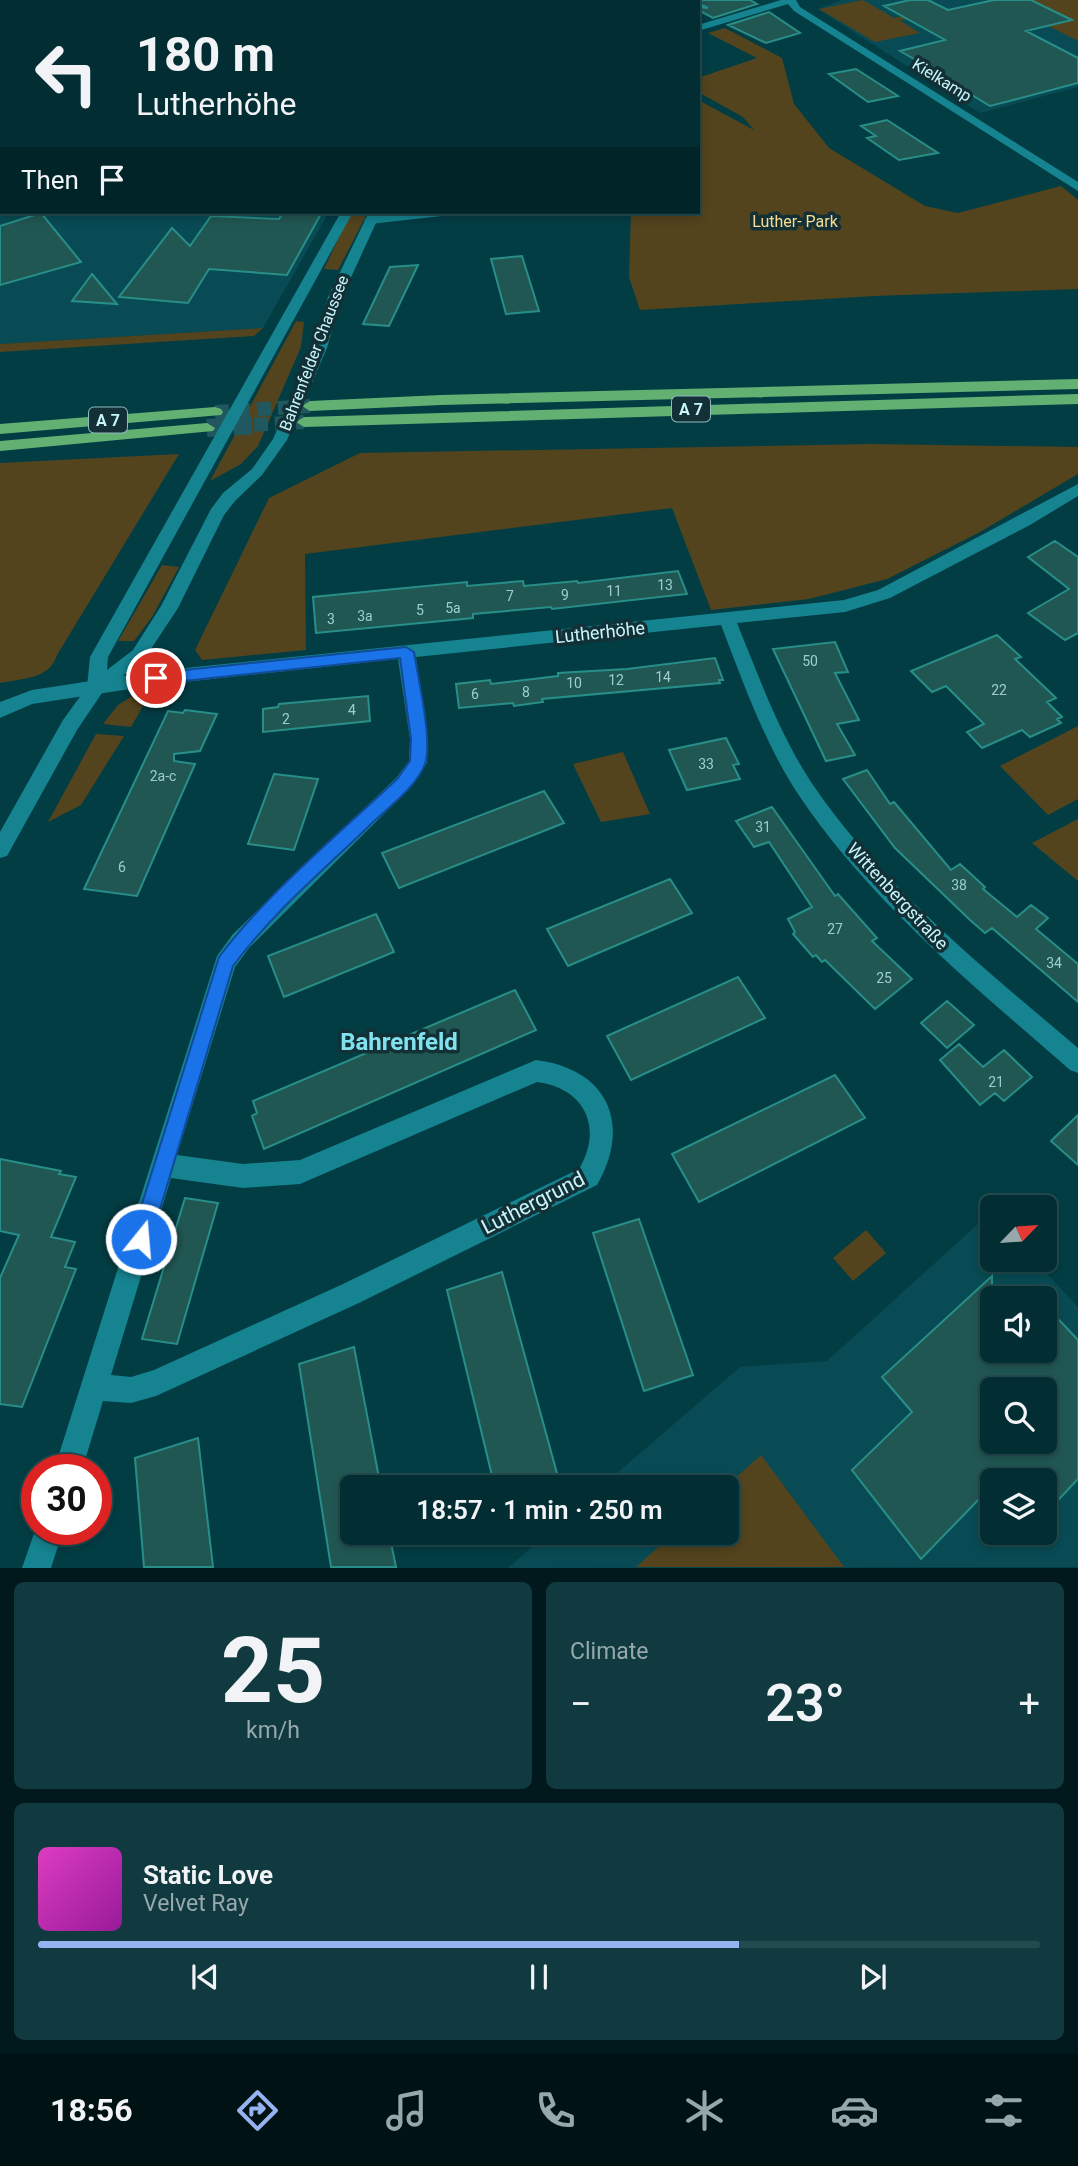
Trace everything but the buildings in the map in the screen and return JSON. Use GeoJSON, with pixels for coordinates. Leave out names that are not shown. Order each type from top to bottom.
{"type":"FeatureCollection","features":[{"type":"Feature","properties":{"kind":"highway","name":"A 7"},"geometry":{"type":"LineString","coordinates":[[310,406],[441,400],[1078,384]]}},
{"type":"Feature","properties":{"kind":"highway","name":"A 7"},"geometry":{"type":"LineString","coordinates":[[304,422],[1078,400]]}},
{"type":"Feature","properties":{"kind":"highway","name":"A 7"},"geometry":{"type":"LineString","coordinates":[[0,429],[215,412]]}},
{"type":"Feature","properties":{"kind":"highway","name":"A 7"},"geometry":{"type":"LineString","coordinates":[[0,446],[207,428]]}},
{"type":"Feature","properties":{"kind":"street"},"geometry":{"type":"LineString","coordinates":[[700,27],[790,0]]}},
{"type":"Feature","properties":{"kind":"street","name":"Kielkamp"},"geometry":{"type":"LineString","coordinates":[[790,0],[797,9],[978,121],[1078,187]]}},
{"type":"Feature","properties":{"kind":"street","name":"Bahrenfelder Chaussee"},"geometry":{"type":"LineString","coordinates":[[96,688],[99,657],[345,214]]}},
{"type":"Feature","properties":{"kind":"street"},"geometry":{"type":"LineString","coordinates":[[372,216],[407,214]]}},
{"type":"Feature","properties":{"kind":"street","name":"Bahrenfelder Chaussee"},"geometry":{"type":"LineString","coordinates":[[0,850],[66,732],[96,688],[139,654],[169,608],[217,513],[229,497],[257,472],[280,440],[320,348],[335,297],[372,216]]}},
{"type":"Feature","properties":{"kind":"street","name":"Lutherhöhe"},"geometry":{"type":"LineString","coordinates":[[4,706],[156,678],[845,606],[884,594],[1024,521],[1078,489]]}},
{"type":"Feature","properties":{"kind":"street","name":"Wittenbergstraße"},"geometry":{"type":"LineString","coordinates":[[727,619],[769,722],[804,786],[863,865],[933,937],[1078,1062]]}},
{"type":"Feature","properties":{"kind":"street"},"geometry":{"type":"LineString","coordinates":[[73,1454],[225,962],[284,898],[403,783],[418,763],[419,739],[406,652]]}},
{"type":"Feature","properties":{"kind":"street","name":"Luthergrund"},"geometry":{"type":"LineString","coordinates":[[96,1387],[131,1390],[156,1383],[352,1293],[588,1177],[598,1164],[603,1142],[602,1124],[586,1091],[571,1078],[553,1070],[536,1071],[300,1172],[243,1176],[163,1165]]}},
{"type":"Feature","properties":{"kind":"street"},"geometry":{"type":"LineString","coordinates":[[36,1567],[44,1545]]}},
{"type":"Feature","properties":{"kind":"shaded area"},"geometry":{"type":"Polygon","coordinates":[[[842,0],[997,0],[1078,41],[1078,87],[980,113],[818,9],[842,0]]]}},
{"type":"Feature","properties":{"kind":"shaded area"},"geometry":{"type":"Polygon","coordinates":[[[0,214],[328,214],[263,328],[0,344],[0,214]]]}},
{"type":"Feature","properties":{"kind":"shaded area"},"geometry":{"type":"Polygon","coordinates":[[[980,1222],[980,1272],[1045,1272],[1078,1307],[1078,1567],[508,1568],[534,1545],[739,1545],[739,1475],[615,1475],[740,1367],[827,1361],[980,1222]]]}},
{"type":"Feature","properties":{"kind":"green space"},"geometry":{"type":"Polygon","coordinates":[[[863,0],[894,18],[912,14],[914,19],[899,20],[920,33],[875,42],[819,9],[863,0]]]}},
{"type":"Feature","properties":{"kind":"green space"},"geometry":{"type":"Polygon","coordinates":[[[997,0],[1078,0],[1078,41],[997,0]]]}},
{"type":"Feature","properties":{"kind":"green space","name":"Luther- Park"},"geometry":{"type":"Polygon","coordinates":[[[725,28],[782,58],[794,104],[829,148],[925,206],[958,213],[1061,186],[1078,200],[1078,289],[874,296],[640,310],[629,277],[631,214],[700,214],[700,101],[754,130],[743,117],[700,93],[700,77],[757,58],[708,33],[725,28]]]}},
{"type":"Feature","properties":{"kind":"green space"},"geometry":{"type":"Polygon","coordinates":[[[350,214],[367,214],[338,270],[324,269],[350,214]]]}},
{"type":"Feature","properties":{"kind":"green space"},"geometry":{"type":"Polygon","coordinates":[[[296,321],[304,322],[301,347],[258,446],[241,464],[210,481],[296,321]]]}},
{"type":"Feature","properties":{"kind":"green space"},"geometry":{"type":"Polygon","coordinates":[[[263,328],[254,336],[0,352],[0,344],[263,328]]]}},
{"type":"Feature","properties":{"kind":"green space"},"geometry":{"type":"Polygon","coordinates":[[[871,444],[1078,447],[1078,474],[980,532],[887,579],[809,599],[711,610],[672,508],[305,554],[306,650],[202,660],[195,650],[269,498],[360,453],[871,444]]]}},
{"type":"Feature","properties":{"kind":"green space"},"geometry":{"type":"Polygon","coordinates":[[[179,454],[53,663],[42,674],[0,683],[0,463],[179,454]]]}},
{"type":"Feature","properties":{"kind":"green space"},"geometry":{"type":"Polygon","coordinates":[[[162,565],[179,567],[152,617],[134,641],[118,641],[162,565]]]}},
{"type":"Feature","properties":{"kind":"green space"},"geometry":{"type":"Polygon","coordinates":[[[140,691],[143,706],[131,727],[103,724],[118,705],[140,691]]]}},
{"type":"Feature","properties":{"kind":"green space"},"geometry":{"type":"Polygon","coordinates":[[[1078,726],[1078,799],[1048,815],[1000,766],[1078,726]]]}},
{"type":"Feature","properties":{"kind":"green space"},"geometry":{"type":"Polygon","coordinates":[[[96,734],[124,736],[81,805],[48,822],[96,734]]]}},
{"type":"Feature","properties":{"kind":"green space"},"geometry":{"type":"Polygon","coordinates":[[[623,752],[650,814],[601,822],[573,764],[623,752]]]}},
{"type":"Feature","properties":{"kind":"green space"},"geometry":{"type":"Polygon","coordinates":[[[1078,819],[1078,881],[1032,843],[1078,819]]]}},
{"type":"Feature","properties":{"kind":"green space"},"geometry":{"type":"Polygon","coordinates":[[[866,1230],[886,1253],[853,1281],[833,1258],[866,1230]]]}},
{"type":"Feature","properties":{"kind":"green space"},"geometry":{"type":"Polygon","coordinates":[[[761,1455],[844,1567],[636,1567],[661,1545],[739,1545],[738,1475],[761,1455]]]}},
{"type":"Feature","properties":{"kind":"tunnel"},"geometry":{"type":"LineString","coordinates":[[215,412],[310,406]]}},
{"type":"Feature","properties":{"kind":"tunnel"},"geometry":{"type":"LineString","coordinates":[[233,426],[304,422]]}},
{"type":"Feature","properties":{"kind":"tunnel"},"geometry":{"type":"LineString","coordinates":[[207,428],[261,425]]}},
{"type":"Feature","properties":{"kind":"district","name":"Bahrenfeld"},"geometry":{"type":"Point","coordinates":[399,1042]}},
{"type":"Feature","properties":{"kind":"route"},"geometry":{"type":"LineString","coordinates":[[141,1239],[225,962],[284,898],[403,783],[418,763],[419,739],[406,652],[230,673],[156,678]]}}]}
